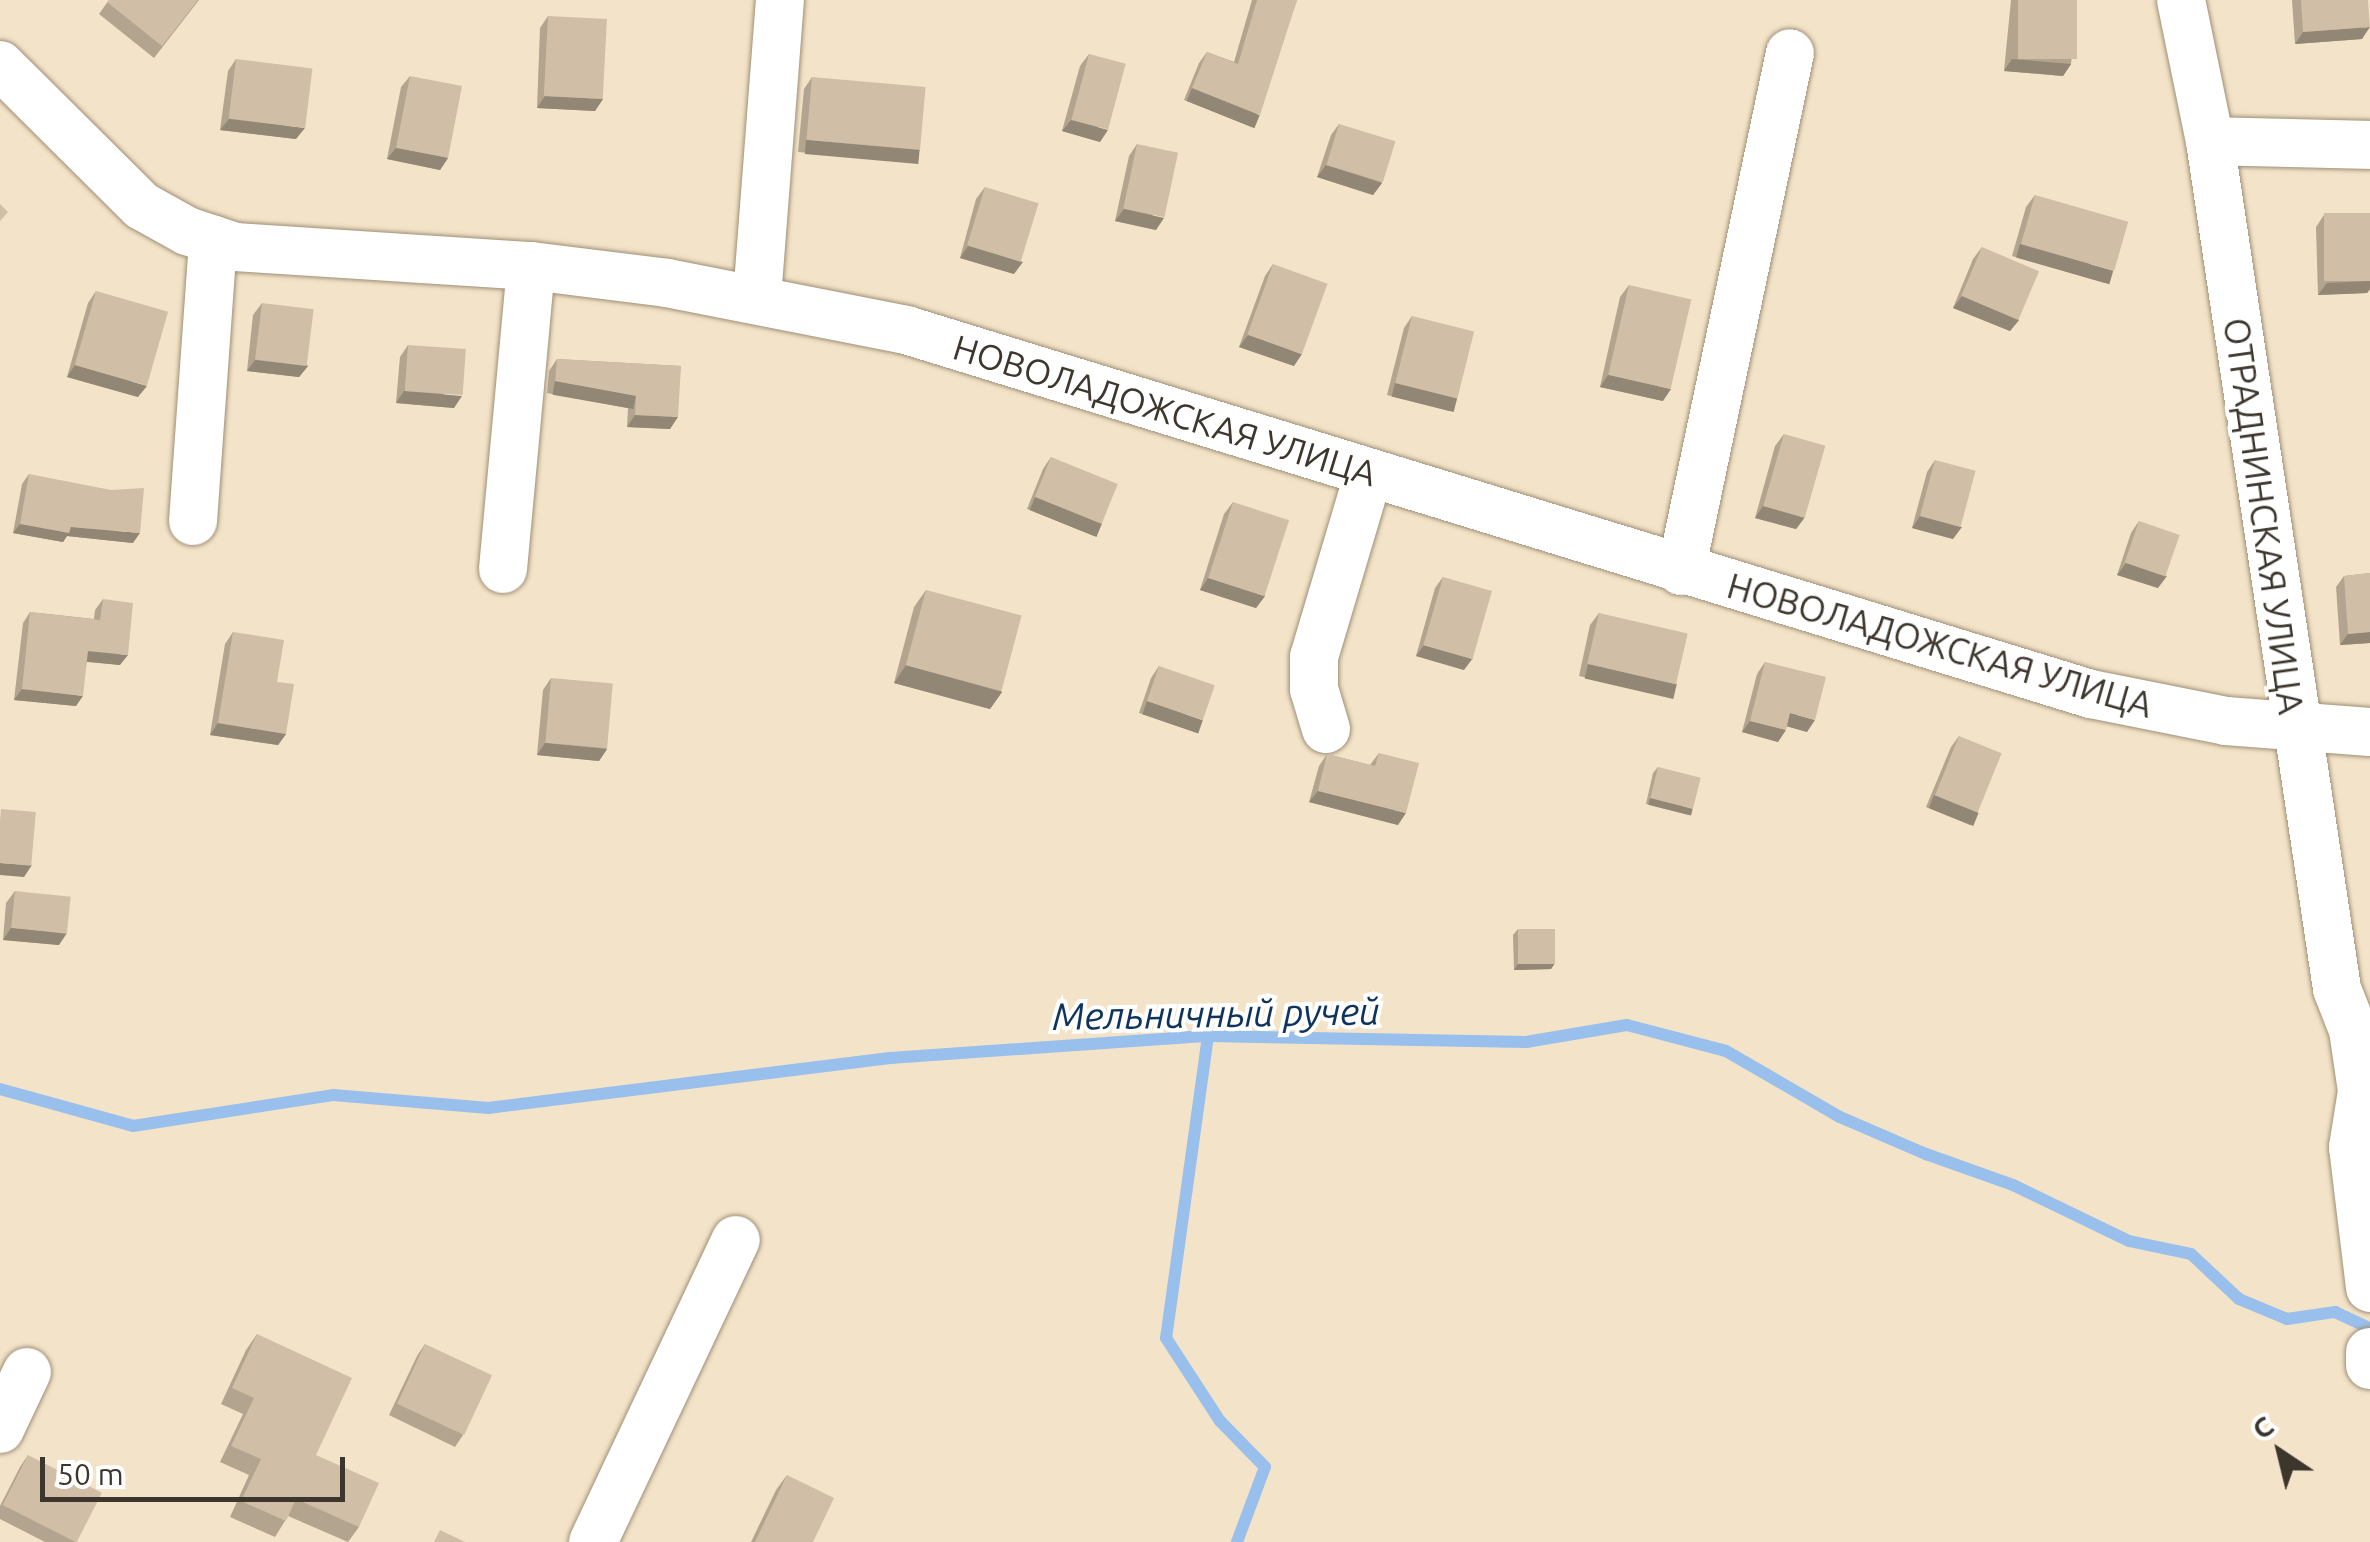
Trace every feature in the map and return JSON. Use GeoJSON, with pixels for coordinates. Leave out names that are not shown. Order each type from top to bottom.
{"type":"FeatureCollection","features":[{"type":"Feature","properties":{"kind":"street"},"geometry":{"type":"LineString","coordinates":[[757,298],[780,0]]}},
{"type":"Feature","properties":{"kind":"street","name":"ОТРАДНИНСКАЯ УЛИЦА"},"geometry":{"type":"LineString","coordinates":[[2181,0],[2210,141],[2337,990],[2362,1030],[2362,1091],[2353,1147],[2370,1288]]}},
{"type":"Feature","properties":{"kind":"street"},"geometry":{"type":"LineString","coordinates":[[1681,571],[1790,52]]}},
{"type":"Feature","properties":{"kind":"street","name":"НОВОЛАДОЖСКАЯ УЛИЦА"},"geometry":{"type":"LineString","coordinates":[[0,65],[142,206],[213,240],[290,253],[531,266],[757,298],[906,330],[2090,694],[2296,729],[2370,732]]}},
{"type":"Feature","properties":{"kind":"street"},"geometry":{"type":"LineString","coordinates":[[2210,141],[2370,145]]}},
{"type":"Feature","properties":{"kind":"street"},"geometry":{"type":"LineString","coordinates":[[193,521],[213,240]]}},
{"type":"Feature","properties":{"kind":"street"},"geometry":{"type":"LineString","coordinates":[[503,569],[531,266]]}},
{"type":"Feature","properties":{"kind":"street"},"geometry":{"type":"LineString","coordinates":[[1326,730],[1314,689],[1314,657],[1369,472]]}},
{"type":"Feature","properties":{"kind":"street"},"geometry":{"type":"LineString","coordinates":[[593,1542],[736,1240]]}},
{"type":"Feature","properties":{"kind":"street"},"geometry":{"type":"LineString","coordinates":[[2370,1352],[2370,1365]]}},
{"type":"Feature","properties":{"kind":"street"},"geometry":{"type":"LineString","coordinates":[[0,1429],[27,1372]]}},
{"type":"Feature","properties":{"kind":"building"},"geometry":{"type":"Polygon","coordinates":[[[109,0],[198,0],[162,46],[109,0]]]}},
{"type":"Feature","properties":{"kind":"building"},"geometry":{"type":"Polygon","coordinates":[[[1257,0],[1297,0],[1260,115],[1192,88],[1207,52],[1238,64],[1257,0]]]}},
{"type":"Feature","properties":{"kind":"building"},"geometry":{"type":"Polygon","coordinates":[[[2018,0],[2077,0],[2077,59],[2018,59],[2018,0]]]}},
{"type":"Feature","properties":{"kind":"building"},"geometry":{"type":"Polygon","coordinates":[[[2301,0],[2368,0],[2370,27],[2303,32],[2301,0]]]}},
{"type":"Feature","properties":{"kind":"building"},"geometry":{"type":"Polygon","coordinates":[[[548,16],[607,19],[603,99],[544,96],[548,16]]]}},
{"type":"Feature","properties":{"kind":"building"},"geometry":{"type":"Polygon","coordinates":[[[1089,54],[1126,64],[1108,130],[1071,120],[1089,54]]]}},
{"type":"Feature","properties":{"kind":"building"},"geometry":{"type":"Polygon","coordinates":[[[236,59],[312,68],[305,128],[229,119],[236,59]]]}},
{"type":"Feature","properties":{"kind":"building"},"geometry":{"type":"Polygon","coordinates":[[[410,76],[462,86],[448,158],[396,148],[410,76]]]}},
{"type":"Feature","properties":{"kind":"building"},"geometry":{"type":"Polygon","coordinates":[[[812,77],[926,87],[920,150],[807,140],[812,77]]]}},
{"type":"Feature","properties":{"kind":"building"},"geometry":{"type":"Polygon","coordinates":[[[1339,124],[1395,141],[1383,182],[1326,165],[1339,124]]]}},
{"type":"Feature","properties":{"kind":"building"},"geometry":{"type":"Polygon","coordinates":[[[1137,144],[1178,153],[1164,217],[1123,209],[1137,144]]]}},
{"type":"Feature","properties":{"kind":"building"},"geometry":{"type":"Polygon","coordinates":[[[985,187],[1039,203],[1021,262],[967,245],[985,187]]]}},
{"type":"Feature","properties":{"kind":"building"},"geometry":{"type":"Polygon","coordinates":[[[2035,195],[2128,222],[2114,271],[2021,244],[2035,195]]]}},
{"type":"Feature","properties":{"kind":"building"},"geometry":{"type":"Polygon","coordinates":[[[0,204],[8,212],[0,221],[0,204]]]}},
{"type":"Feature","properties":{"kind":"building"},"geometry":{"type":"Polygon","coordinates":[[[2324,213],[2370,213],[2370,281],[2324,281],[2324,213]]]}},
{"type":"Feature","properties":{"kind":"building"},"geometry":{"type":"Polygon","coordinates":[[[1982,247],[2039,271],[2018,320],[1961,296],[1982,247]]]}},
{"type":"Feature","properties":{"kind":"building"},"geometry":{"type":"Polygon","coordinates":[[[1273,264],[1328,284],[1302,354],[1247,334],[1273,264]]]}},
{"type":"Feature","properties":{"kind":"building"},"geometry":{"type":"Polygon","coordinates":[[[1629,285],[1691,299],[1671,389],[1608,375],[1629,285]]]}},
{"type":"Feature","properties":{"kind":"building"},"geometry":{"type":"Polygon","coordinates":[[[96,291],[168,312],[147,386],[75,365],[96,291]]]}},
{"type":"Feature","properties":{"kind":"building"},"geometry":{"type":"Polygon","coordinates":[[[262,303],[314,309],[307,366],[255,360],[262,303]]]}},
{"type":"Feature","properties":{"kind":"building"},"geometry":{"type":"Polygon","coordinates":[[[1412,316],[1474,331],[1457,398],[1395,383],[1412,316]]]}},
{"type":"Feature","properties":{"kind":"building"},"geometry":{"type":"Polygon","coordinates":[[[408,345],[466,349],[463,395],[405,391],[408,345]]]}},
{"type":"Feature","properties":{"kind":"building"},"geometry":{"type":"Polygon","coordinates":[[[557,359],[681,366],[678,417],[635,415],[636,396],[555,381],[557,359]]]}},
{"type":"Feature","properties":{"kind":"building"},"geometry":{"type":"Polygon","coordinates":[[[1784,434],[1825,446],[1805,518],[1763,506],[1784,434]]]}},
{"type":"Feature","properties":{"kind":"building"},"geometry":{"type":"Polygon","coordinates":[[[1051,457],[1118,484],[1102,524],[1035,497],[1051,457]]]}},
{"type":"Feature","properties":{"kind":"building"},"geometry":{"type":"Polygon","coordinates":[[[1935,460],[1976,471],[1961,527],[1920,516],[1935,460]]]}},
{"type":"Feature","properties":{"kind":"building"},"geometry":{"type":"Polygon","coordinates":[[[29,474],[111,490],[144,488],[140,533],[71,527],[69,533],[20,524],[29,474]]]}},
{"type":"Feature","properties":{"kind":"building"},"geometry":{"type":"Polygon","coordinates":[[[1233,502],[1289,520],[1264,596],[1208,578],[1233,502]]]}},
{"type":"Feature","properties":{"kind":"building"},"geometry":{"type":"Polygon","coordinates":[[[2139,521],[2180,535],[2165,577],[2125,563],[2139,521]]]}},
{"type":"Feature","properties":{"kind":"building"},"geometry":{"type":"Polygon","coordinates":[[[2370,573],[2370,632],[2348,634],[2344,576],[2370,573]]]}},
{"type":"Feature","properties":{"kind":"building"},"geometry":{"type":"Polygon","coordinates":[[[1443,577],[1492,591],[1472,659],[1423,645],[1443,577]]]}},
{"type":"Feature","properties":{"kind":"building"},"geometry":{"type":"Polygon","coordinates":[[[926,590],[1022,616],[1001,691],[906,665],[926,590]]]}},
{"type":"Feature","properties":{"kind":"building"},"geometry":{"type":"Polygon","coordinates":[[[103,599],[133,603],[128,655],[88,651],[83,696],[22,689],[30,612],[100,620],[103,599]]]}},
{"type":"Feature","properties":{"kind":"building"},"geometry":{"type":"Polygon","coordinates":[[[1599,613],[1688,633],[1676,684],[1587,664],[1599,613]]]}},
{"type":"Feature","properties":{"kind":"building"},"geometry":{"type":"Polygon","coordinates":[[[233,632],[284,640],[277,682],[294,684],[286,734],[218,723],[233,632]]]}},
{"type":"Feature","properties":{"kind":"building"},"geometry":{"type":"Polygon","coordinates":[[[1765,662],[1826,677],[1815,720],[1790,713],[1786,730],[1750,721],[1765,662]]]}},
{"type":"Feature","properties":{"kind":"building"},"geometry":{"type":"Polygon","coordinates":[[[1159,666],[1215,685],[1203,720],[1147,701],[1159,666]]]}},
{"type":"Feature","properties":{"kind":"building"},"geometry":{"type":"Polygon","coordinates":[[[551,678],[613,683],[607,748],[545,743],[551,678]]]}},
{"type":"Feature","properties":{"kind":"building"},"geometry":{"type":"Polygon","coordinates":[[[1959,736],[2002,753],[1978,813],[1935,795],[1959,736]]]}},
{"type":"Feature","properties":{"kind":"building"},"geometry":{"type":"Polygon","coordinates":[[[1379,753],[1419,763],[1406,813],[1318,791],[1327,754],[1375,766],[1379,753]]]}},
{"type":"Feature","properties":{"kind":"building"},"geometry":{"type":"Polygon","coordinates":[[[1658,767],[1701,778],[1693,809],[1650,798],[1658,767]]]}},
{"type":"Feature","properties":{"kind":"building"},"geometry":{"type":"Polygon","coordinates":[[[1,809],[36,812],[31,866],[0,863],[1,809]]]}},
{"type":"Feature","properties":{"kind":"building"},"geometry":{"type":"Polygon","coordinates":[[[15,891],[71,897],[67,934],[11,928],[15,891]]]}},
{"type":"Feature","properties":{"kind":"building"},"geometry":{"type":"Polygon","coordinates":[[[1518,929],[1555,929],[1555,964],[1518,964],[1518,929]]]}},
{"type":"Feature","properties":{"kind":"building"},"geometry":{"type":"Polygon","coordinates":[[[257,1334],[352,1378],[316,1455],[379,1483],[359,1527],[296,1499],[286,1521],[241,1501],[261,1459],[231,1446],[254,1398],[232,1388],[257,1334]]]}},
{"type":"Feature","properties":{"kind":"building"},"geometry":{"type":"Polygon","coordinates":[[[425,1344],[492,1375],[464,1435],[397,1404],[425,1344]]]}},
{"type":"Feature","properties":{"kind":"building"},"geometry":{"type":"Polygon","coordinates":[[[28,1455],[102,1493],[77,1542],[3,1505],[28,1455]]]}},
{"type":"Feature","properties":{"kind":"building"},"geometry":{"type":"Polygon","coordinates":[[[787,1475],[834,1498],[813,1542],[755,1542],[787,1475]]]}},
{"type":"Feature","properties":{"kind":"building"},"geometry":{"type":"Polygon","coordinates":[[[440,1530],[465,1542],[434,1542],[440,1530]]]}},
{"type":"Feature","properties":{"kind":"waterway","name":"Мельничный ручей"},"geometry":{"type":"LineString","coordinates":[[0,1089],[133,1126],[333,1095],[488,1108],[890,1058],[1208,1036],[1526,1042],[1627,1025],[1726,1051],[1840,1117],[2013,1185],[2129,1241],[2191,1254],[2239,1299],[2287,1319],[2335,1312],[2370,1328]]}},
{"type":"Feature","properties":{"kind":"waterway"},"geometry":{"type":"LineString","coordinates":[[1208,1036],[1166,1338],[1220,1421],[1265,1467],[1237,1542]]}}]}
